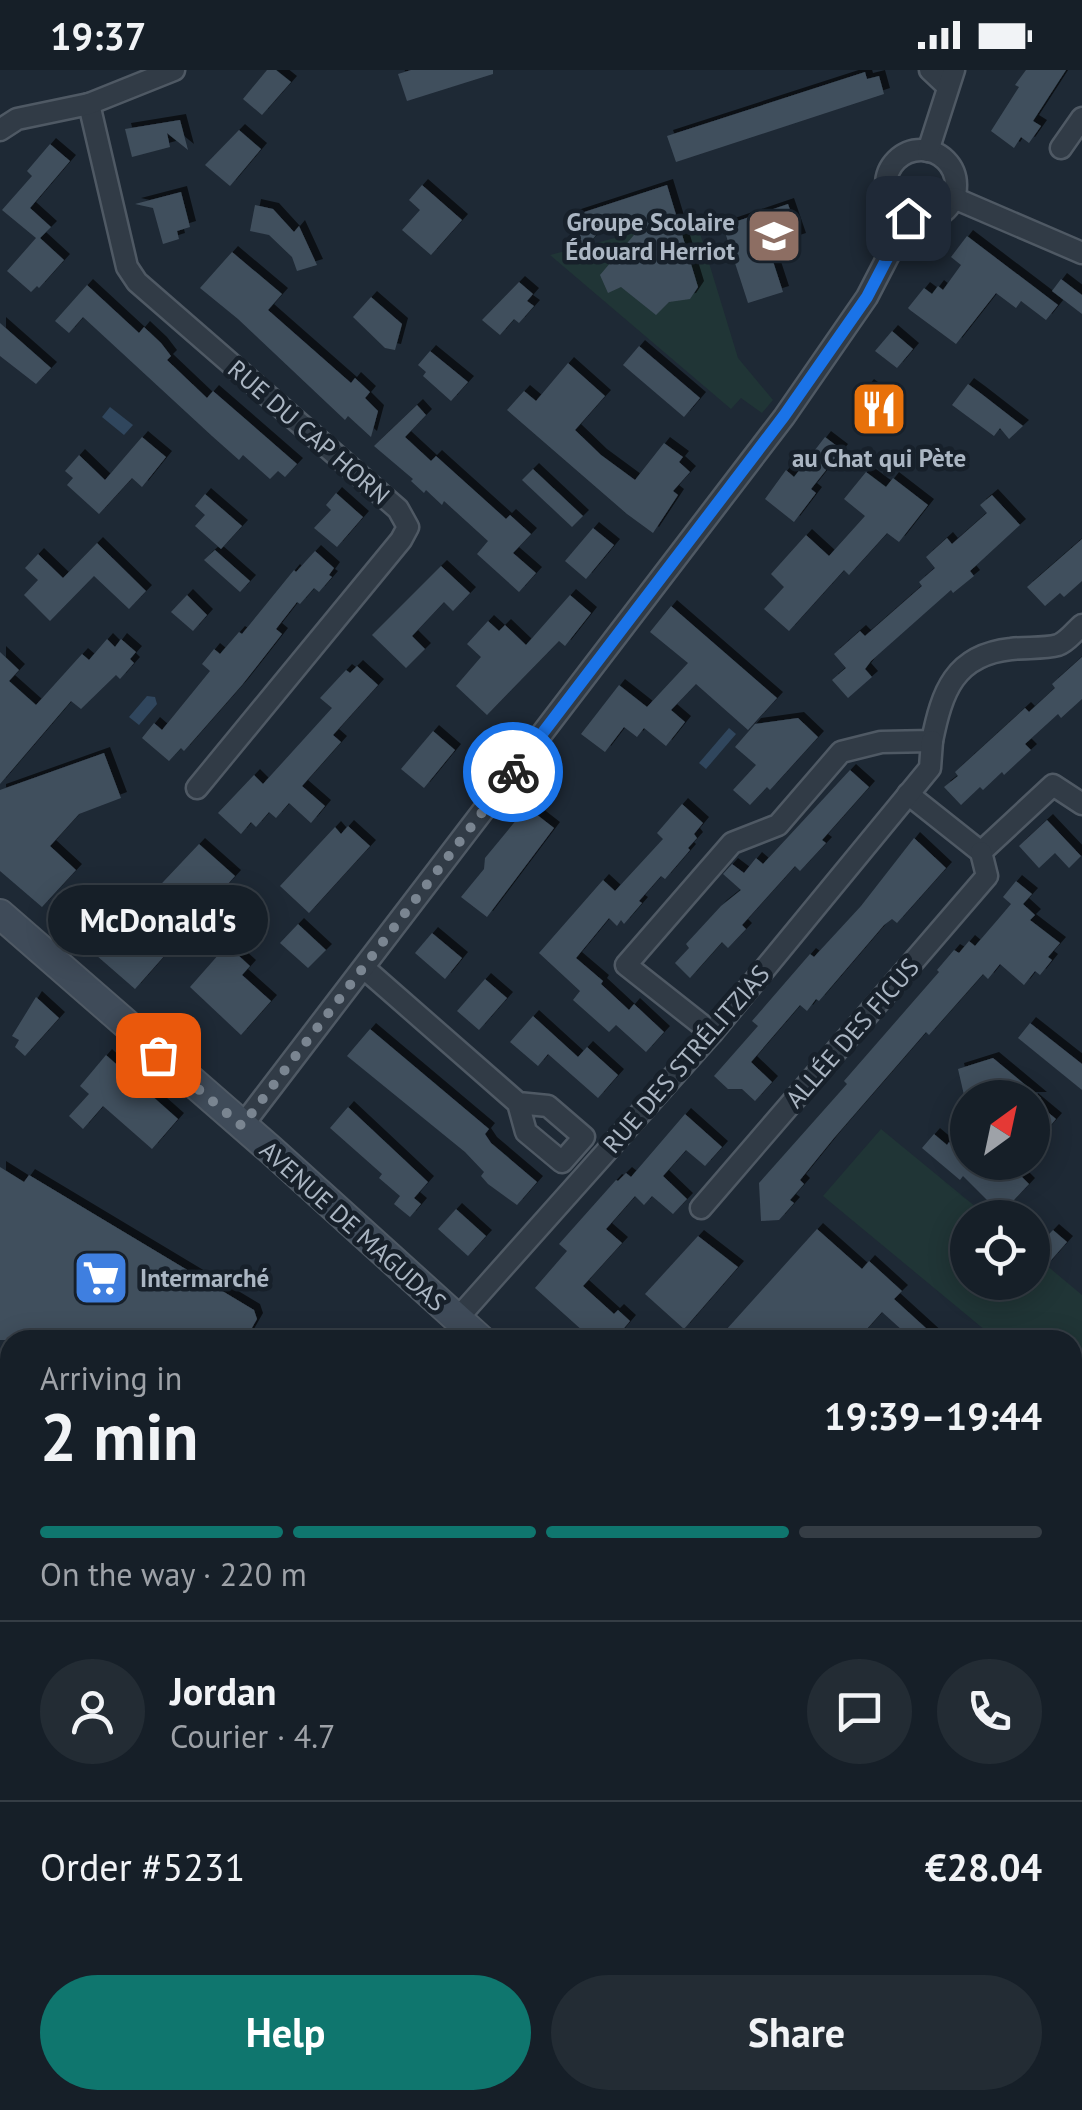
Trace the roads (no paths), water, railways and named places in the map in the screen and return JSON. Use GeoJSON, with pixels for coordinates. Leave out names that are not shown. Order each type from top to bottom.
{"type":"FeatureCollection","features":[{"type":"Feature","properties":{"kind":"main road","name":"AVENUE DE MAGUDAS"},"geometry":{"type":"LineString","coordinates":[[0,914],[469,1330]]}},
{"type":"Feature","properties":{"kind":"street"},"geometry":{"type":"LineString","coordinates":[[0,130],[17,119],[89,104],[174,70]]}},
{"type":"Feature","properties":{"kind":"street"},"geometry":{"type":"LineString","coordinates":[[928,151],[950,78],[930,70]]}},
{"type":"Feature","properties":{"kind":"street","name":"RUE DU CAP HORN"},"geometry":{"type":"LineString","coordinates":[[89,104],[127,267],[137,282],[398,509],[408,527],[198,788]]}},
{"type":"Feature","properties":{"kind":"street"},"geometry":{"type":"LineString","coordinates":[[1061,148],[1082,118]]}},
{"type":"Feature","properties":{"kind":"street"},"geometry":{"type":"LineString","coordinates":[[928,151],[946,160],[952,168],[954,198],[940,215],[919,220],[908,218],[891,203],[886,181],[896,160],[906,154],[928,151]]}},
{"type":"Feature","properties":{"kind":"street"},"geometry":{"type":"LineString","coordinates":[[954,198],[1082,252]]}},
{"type":"Feature","properties":{"kind":"street"},"geometry":{"type":"LineString","coordinates":[[242,1126],[784,416],[867,297],[908,218]]}},
{"type":"Feature","properties":{"kind":"street","name":"RUE DES STRÉLITZIAS"},"geometry":{"type":"LineString","coordinates":[[457,1319],[712,1033],[930,768],[940,703],[956,673],[981,656],[1061,645],[1082,625]]}},
{"type":"Feature","properties":{"kind":"street"},"geometry":{"type":"LineString","coordinates":[[712,1033],[626,965],[732,843],[778,825],[841,752],[881,742],[932,741]]}},
{"type":"Feature","properties":{"kind":"street"},"geometry":{"type":"LineString","coordinates":[[908,794],[981,852],[1053,785],[1082,804]]}},
{"type":"Feature","properties":{"kind":"street","name":"ALLÉE DES FICUS"},"geometry":{"type":"LineString","coordinates":[[701,1208],[987,876],[981,852]]}},
{"type":"Feature","properties":{"kind":"street"},"geometry":{"type":"LineString","coordinates":[[364,968],[518,1102]]}},
{"type":"Feature","properties":{"kind":"water"},"geometry":{"type":"Polygon","coordinates":[[[110,407],[133,425],[124,435],[102,417],[110,407]]]}},
{"type":"Feature","properties":{"kind":"water"},"geometry":{"type":"Polygon","coordinates":[[[147,696],[155,697],[157,704],[139,725],[129,717],[147,696]]]}},
{"type":"Feature","properties":{"kind":"water"},"geometry":{"type":"Polygon","coordinates":[[[729,728],[736,734],[706,769],[699,763],[729,728]]]}},
{"type":"Feature","properties":{"kind":"place","name":"Groupe Scolaire Édouard Herriot"},"geometry":{"type":"Point","coordinates":[774,236]}},
{"type":"Feature","properties":{"kind":"place","name":"au Chat qui Pète"},"geometry":{"type":"Point","coordinates":[879,409]}},
{"type":"Feature","properties":{"kind":"place","name":"McDonald's"},"geometry":{"type":"Point","coordinates":[158,1055]}},
{"type":"Feature","properties":{"kind":"place","name":"Intermarché"},"geometry":{"type":"Point","coordinates":[101,1278]}}]}
